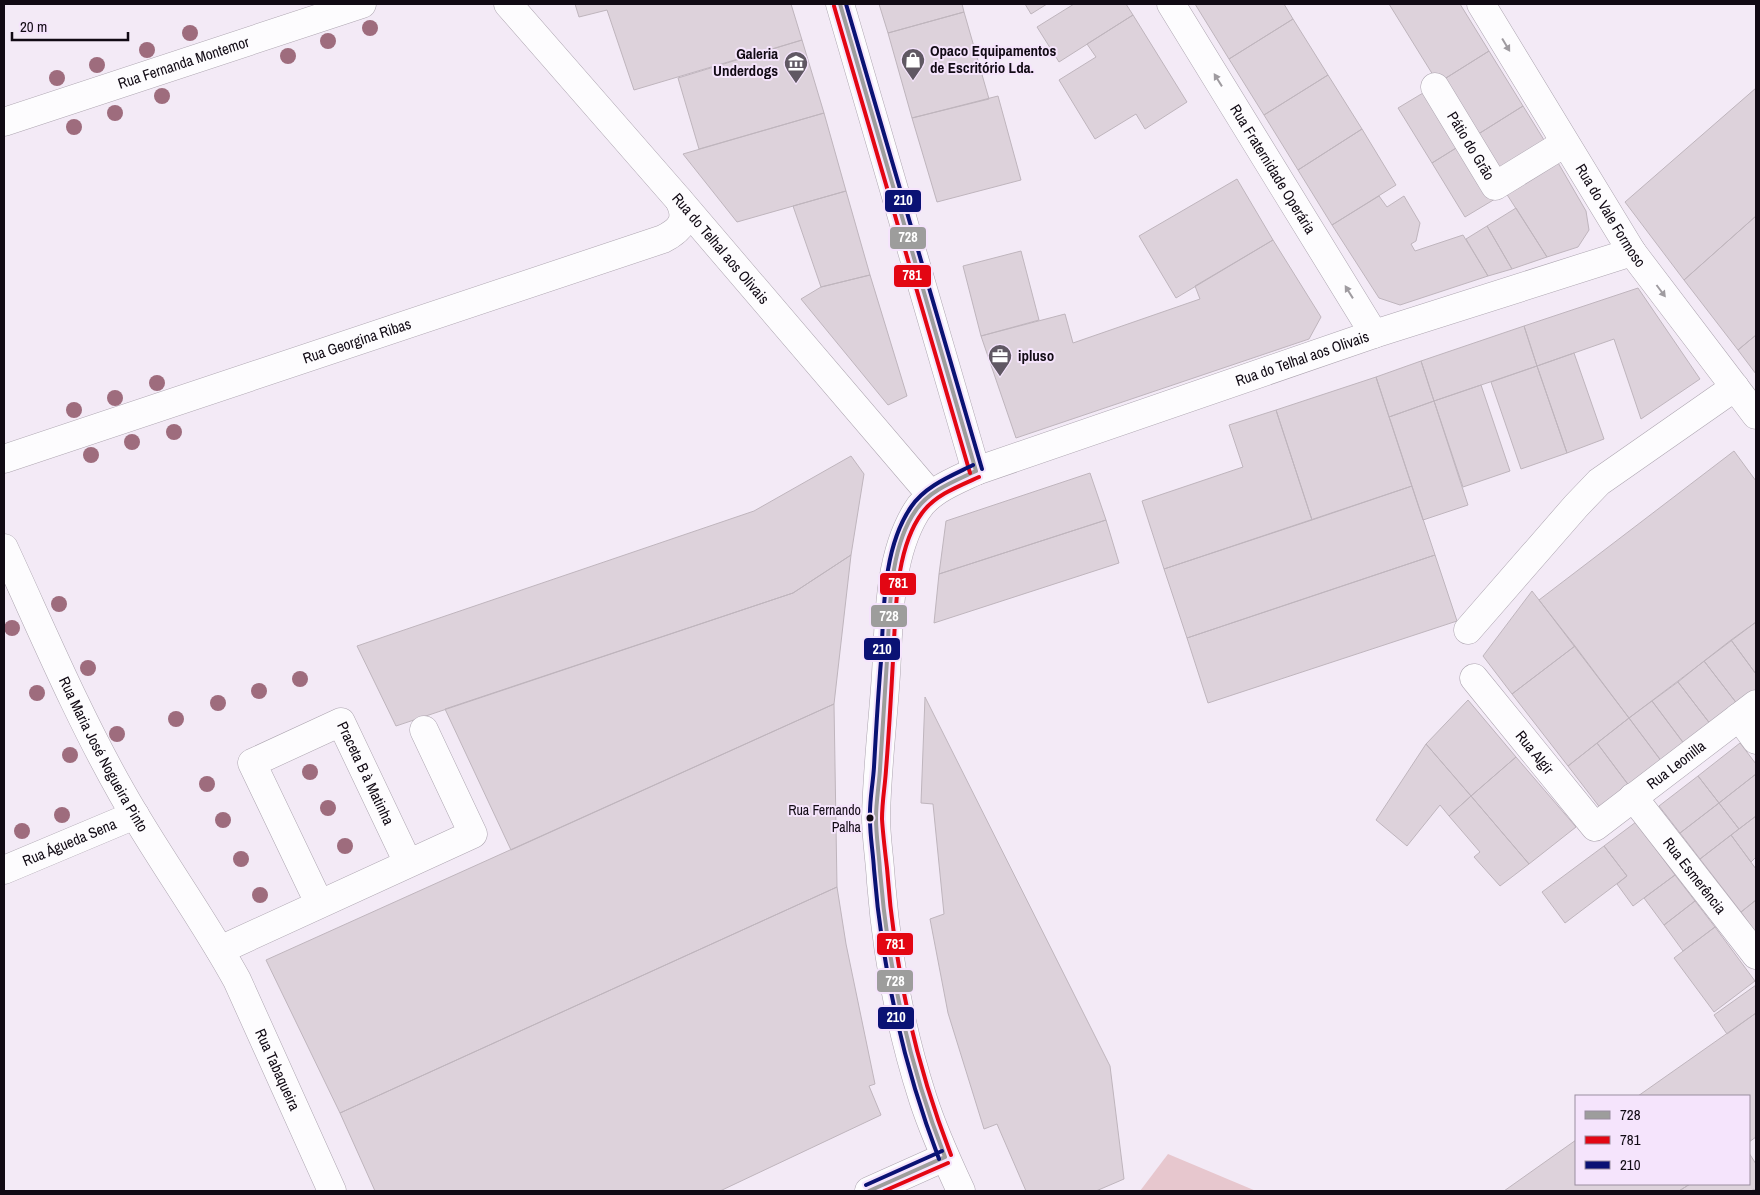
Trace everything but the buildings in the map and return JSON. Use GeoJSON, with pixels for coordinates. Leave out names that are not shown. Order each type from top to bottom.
{"type":"FeatureCollection","features":[{"type":"Feature","properties":{"kind":"street","name":"Rua Fernanda Montemor"},"geometry":{"type":"LineString","coordinates":[[4,122],[362,4]]}},
{"type":"Feature","properties":{"kind":"street","name":"Rua do Telhal aos Olivais"},"geometry":{"type":"LineString","coordinates":[[508,4],[679,200],[931,495]]}},
{"type":"Feature","properties":{"kind":"street"},"geometry":{"type":"LineString","coordinates":[[840,4],[976,471]]}},
{"type":"Feature","properties":{"kind":"street","name":"Rua Fraternidade Operária"},"geometry":{"type":"LineString","coordinates":[[1171,4],[1374,334]]}},
{"type":"Feature","properties":{"kind":"street","name":"Rua do Vale Formoso"},"geometry":{"type":"LineString","coordinates":[[1481,4],[1632,252],[1756,415]]}},
{"type":"Feature","properties":{"kind":"street","name":"Pátio do Grão"},"geometry":{"type":"LineString","coordinates":[[1435,87],[1495,186],[1565,142]]}},
{"type":"Feature","properties":{"kind":"street","name":"Rua Georgina Ribas"},"geometry":{"type":"LineString","coordinates":[[4,459],[663,239],[676,231],[684,219],[684,213],[679,200]]}},
{"type":"Feature","properties":{"kind":"street","name":"Rua do Telhal aos Olivais"},"geometry":{"type":"LineString","coordinates":[[962,1191],[945,1157],[923,1099],[911,1059],[894,985],[887,943],[876,818],[896,560],[916,510],[931,495],[954,481],[976,471],[1374,334],[1632,252]]}},
{"type":"Feature","properties":{"kind":"street"},"geometry":{"type":"LineString","coordinates":[[1468,630],[1599,482],[1735,387]]}},
{"type":"Feature","properties":{"kind":"street","name":"Rua Maria José Nogueira Pinto"},"geometry":{"type":"LineString","coordinates":[[4,548],[92,736],[135,815],[220,950]]}},
{"type":"Feature","properties":{"kind":"street","name":"Rua Algir"},"geometry":{"type":"LineString","coordinates":[[1474,678],[1595,827]]}},
{"type":"Feature","properties":{"kind":"street"},"geometry":{"type":"LineString","coordinates":[[1748,710],[1756,740]]}},
{"type":"Feature","properties":{"kind":"street","name":"Rua Leonilla"},"geometry":{"type":"LineString","coordinates":[[1595,827],[1748,710]]}},
{"type":"Feature","properties":{"kind":"street","name":"Praceta B à Matinha"},"geometry":{"type":"LineString","coordinates":[[319,903],[252,763],[341,722],[408,863]]}},
{"type":"Feature","properties":{"kind":"street"},"geometry":{"type":"LineString","coordinates":[[220,950],[472,834],[424,730]]}},
{"type":"Feature","properties":{"kind":"street","name":"Rua Esmerência"},"geometry":{"type":"LineString","coordinates":[[1633,797],[1756,955]]}},
{"type":"Feature","properties":{"kind":"street","name":"Rua Águeda Sena"},"geometry":{"type":"LineString","coordinates":[[4,870],[135,815]]}},
{"type":"Feature","properties":{"kind":"street","name":"Rua Tabaqueira"},"geometry":{"type":"LineString","coordinates":[[220,950],[250,1009],[332,1191]]}},
{"type":"Feature","properties":{"kind":"street"},"geometry":{"type":"LineString","coordinates":[[869,1191],[945,1157]]}},
{"type":"Feature","properties":{"kind":"shaded area"},"geometry":{"type":"Polygon","coordinates":[[[1168,1154],[1256,1191],[1140,1191],[1168,1154]]]}},
{"type":"Feature","properties":{"kind":"transit line","name":"728"},"geometry":{"type":"LineString","coordinates":[[840,4],[976,471]]}},
{"type":"Feature","properties":{"kind":"transit line","name":"210"},"geometry":{"type":"LineString","coordinates":[[846,4],[982,469]]}},
{"type":"Feature","properties":{"kind":"transit line","name":"781"},"geometry":{"type":"LineString","coordinates":[[834,6],[970,473]]}},
{"type":"Feature","properties":{"kind":"transit line","name":"210"},"geometry":{"type":"LineString","coordinates":[[939,1159],[915,1088],[896,1016],[882,943],[870,832],[870,807],[884,602],[894,542],[911,507],[924,493],[939,482],[973,465]]}},
{"type":"Feature","properties":{"kind":"transit line","name":"728"},"geometry":{"type":"LineString","coordinates":[[945,1157],[921,1087],[902,1017],[888,945],[876,831],[876,812],[890,602],[895,562],[900,543],[916,510],[928,497],[943,487],[976,471]]}},
{"type":"Feature","properties":{"kind":"transit line","name":"781"},"geometry":{"type":"LineString","coordinates":[[951,1155],[927,1085],[908,1014],[890,905],[882,813],[886,776],[896,604],[901,564],[906,546],[913,528],[927,507],[948,492],[979,477]]}},
{"type":"Feature","properties":{"kind":"transit line","name":"210"},"geometry":{"type":"LineString","coordinates":[[866,1185],[942,1151]]}},
{"type":"Feature","properties":{"kind":"transit line","name":"728"},"geometry":{"type":"LineString","coordinates":[[869,1191],[945,1157]]}},
{"type":"Feature","properties":{"kind":"transit line","name":"781"},"geometry":{"type":"LineString","coordinates":[[884,1191],[948,1163]]}},
{"type":"Feature","properties":{"kind":"place","name":"Opaco Equipamentos de Escritório Lda."},"geometry":{"type":"Point","coordinates":[913,81]}},
{"type":"Feature","properties":{"kind":"place","name":"Galeria Underdogs"},"geometry":{"type":"Point","coordinates":[796,84]}},
{"type":"Feature","properties":{"kind":"place","name":"ipluso"},"geometry":{"type":"Point","coordinates":[1000,377]}},
{"type":"Feature","properties":{"kind":"place","name":"Rua Fernando Palha"},"geometry":{"type":"Point","coordinates":[870,818]}}]}
